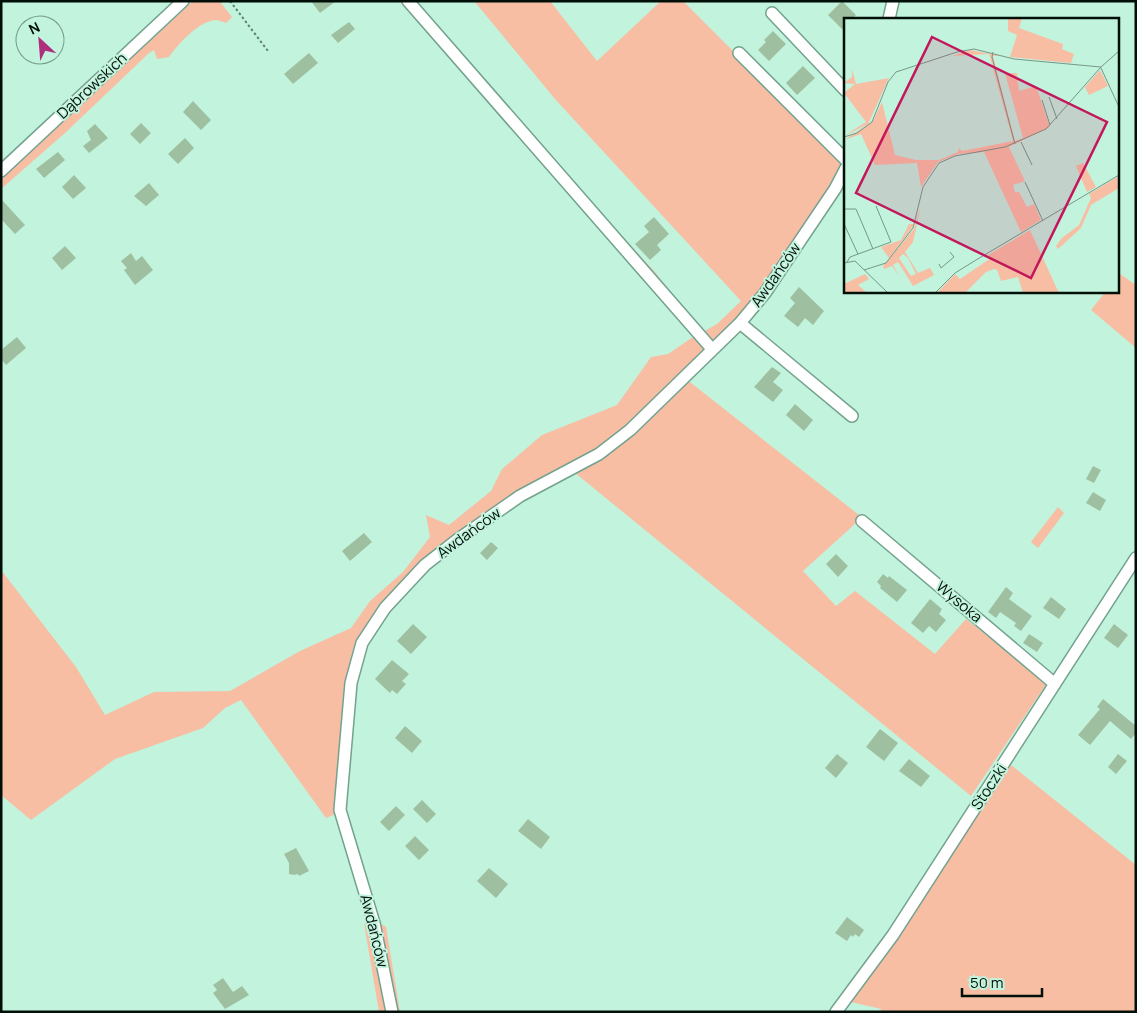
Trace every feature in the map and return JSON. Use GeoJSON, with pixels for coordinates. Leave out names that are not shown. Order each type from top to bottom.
{"type":"FeatureCollection","features":[{"type":"Feature","properties":{"kind":"street","name":"Dąbrowskich"},"geometry":{"type":"LineString","coordinates":[[1,171],[182,1]]}},
{"type":"Feature","properties":{"kind":"street"},"geometry":{"type":"LineString","coordinates":[[408,1],[712,349]]}},
{"type":"Feature","properties":{"kind":"street"},"geometry":{"type":"LineString","coordinates":[[889,18],[893,1]]}},
{"type":"Feature","properties":{"kind":"street"},"geometry":{"type":"LineString","coordinates":[[772,13],[844,89]]}},
{"type":"Feature","properties":{"kind":"street"},"geometry":{"type":"LineString","coordinates":[[739,52],[844,158]]}},
{"type":"Feature","properties":{"kind":"street","name":"Awdańców"},"geometry":{"type":"LineString","coordinates":[[392,1012],[374,922],[340,810],[351,683],[362,643],[385,608],[425,565],[520,496],[599,454],[630,430],[740,323],[765,293],[835,189],[844,172]]}},
{"type":"Feature","properties":{"kind":"street"},"geometry":{"type":"LineString","coordinates":[[740,323],[852,416]]}},
{"type":"Feature","properties":{"kind":"street","name":"Wysoka"},"geometry":{"type":"LineString","coordinates":[[862,521],[1055,684]]}},
{"type":"Feature","properties":{"kind":"street","name":"Stoczki"},"geometry":{"type":"LineString","coordinates":[[836,1012],[893,935],[1136,558]]}},
{"type":"Feature","properties":{"kind":"path"},"geometry":{"type":"LineString","coordinates":[[230,1],[268,52]]}},
{"type":"Feature","properties":{"kind":"shaded area"},"geometry":{"type":"Polygon","coordinates":[[[193,1],[224,1],[221,3],[232,17],[226,23],[215,20],[195,29],[169,57],[157,59],[154,50],[149,53],[65,133],[1,189],[1,179],[193,1]]]}},
{"type":"Feature","properties":{"kind":"shaded area"},"geometry":{"type":"Polygon","coordinates":[[[399,1],[416,1],[578,188],[654,271],[703,332],[717,324],[741,301],[555,99],[475,2],[550,1],[597,61],[661,1],[683,1],[844,162],[844,185],[841,191],[789,267],[686,379],[859,515],[856,523],[803,571],[836,606],[855,591],[935,654],[966,619],[1047,683],[971,796],[569,468],[508,501],[374,616],[355,642],[344,686],[337,776],[338,813],[326,818],[241,700],[225,708],[203,728],[115,759],[31,820],[1,795],[1,570],[76,667],[105,715],[154,692],[230,691],[300,651],[351,628],[370,601],[403,572],[430,537],[426,515],[449,525],[491,491],[502,469],[542,435],[617,405],[651,357],[668,354],[693,337],[399,1]]]}},
{"type":"Feature","properties":{"kind":"shaded area"},"geometry":{"type":"Polygon","coordinates":[[[1120,274],[1136,285],[1136,348],[1091,310],[1105,292],[1120,292],[1120,274]]]}},
{"type":"Feature","properties":{"kind":"shaded area"},"geometry":{"type":"Polygon","coordinates":[[[1058,507],[1064,513],[1038,548],[1031,542],[1058,507]]]}},
{"type":"Feature","properties":{"kind":"shaded area"},"geometry":{"type":"Polygon","coordinates":[[[1011,765],[1136,865],[1136,1012],[880,1012],[881,1009],[851,1002],[1011,765]]]}},
{"type":"Feature","properties":{"kind":"shaded area"},"geometry":{"type":"Polygon","coordinates":[[[370,922],[389,1012],[379,1012],[364,923],[370,922]]]}},
{"type":"Feature","properties":{"kind":"shaded area"},"geometry":{"type":"Polygon","coordinates":[[[378,922],[386,927],[400,1012],[396,1012],[378,922]]]}},
{"type":"Feature","properties":{"kind":"building"},"geometry":{"type":"Polygon","coordinates":[[[311,1],[336,1],[320,13],[311,1]]]}},
{"type":"Feature","properties":{"kind":"building"},"geometry":{"type":"Polygon","coordinates":[[[842,1],[856,15],[853,18],[844,18],[844,31],[828,15],[842,1]]]}},
{"type":"Feature","properties":{"kind":"building"},"geometry":{"type":"Polygon","coordinates":[[[349,22],[355,29],[338,43],[331,35],[349,22]]]}},
{"type":"Feature","properties":{"kind":"building"},"geometry":{"type":"Polygon","coordinates":[[[773,31],[786,44],[769,61],[758,50],[773,31]]]}},
{"type":"Feature","properties":{"kind":"building"},"geometry":{"type":"Polygon","coordinates":[[[309,53],[318,63],[293,84],[284,74],[309,53]]]}},
{"type":"Feature","properties":{"kind":"building"},"geometry":{"type":"Polygon","coordinates":[[[803,66],[815,78],[797,95],[786,83],[803,66]]]}},
{"type":"Feature","properties":{"kind":"building"},"geometry":{"type":"Polygon","coordinates":[[[193,101],[211,120],[201,130],[183,112],[193,101]]]}},
{"type":"Feature","properties":{"kind":"building"},"geometry":{"type":"Polygon","coordinates":[[[141,123],[151,133],[140,144],[130,134],[141,123]]]}},
{"type":"Feature","properties":{"kind":"building"},"geometry":{"type":"Polygon","coordinates":[[[95,124],[108,138],[89,153],[83,146],[91,140],[87,131],[95,124]]]}},
{"type":"Feature","properties":{"kind":"building"},"geometry":{"type":"Polygon","coordinates":[[[185,138],[194,148],[178,164],[168,154],[185,138]]]}},
{"type":"Feature","properties":{"kind":"building"},"geometry":{"type":"Polygon","coordinates":[[[58,152],[65,160],[44,178],[36,169],[58,152]]]}},
{"type":"Feature","properties":{"kind":"building"},"geometry":{"type":"Polygon","coordinates":[[[74,175],[86,188],[73,199],[62,187],[74,175]]]}},
{"type":"Feature","properties":{"kind":"building"},"geometry":{"type":"Polygon","coordinates":[[[149,183],[159,195],[146,206],[134,196],[149,183]]]}},
{"type":"Feature","properties":{"kind":"building"},"geometry":{"type":"Polygon","coordinates":[[[1,199],[25,225],[15,234],[1,219],[1,199]]]}},
{"type":"Feature","properties":{"kind":"building"},"geometry":{"type":"Polygon","coordinates":[[[654,217],[669,234],[657,245],[661,250],[650,260],[635,244],[649,232],[644,226],[654,217]]]}},
{"type":"Feature","properties":{"kind":"building"},"geometry":{"type":"Polygon","coordinates":[[[65,246],[76,258],[62,270],[52,258],[65,246]]]}},
{"type":"Feature","properties":{"kind":"building"},"geometry":{"type":"Polygon","coordinates":[[[131,253],[136,261],[142,256],[153,270],[135,285],[124,270],[127,268],[121,261],[131,253]]]}},
{"type":"Feature","properties":{"kind":"building"},"geometry":{"type":"Polygon","coordinates":[[[799,287],[824,311],[813,325],[805,318],[798,327],[784,316],[795,303],[790,298],[799,287]]]}},
{"type":"Feature","properties":{"kind":"building"},"geometry":{"type":"Polygon","coordinates":[[[17,337],[26,348],[6,365],[1,359],[1,350],[17,337]]]}},
{"type":"Feature","properties":{"kind":"building"},"geometry":{"type":"Polygon","coordinates":[[[772,367],[781,373],[773,382],[783,390],[773,402],[754,387],[772,367]]]}},
{"type":"Feature","properties":{"kind":"building"},"geometry":{"type":"Polygon","coordinates":[[[795,404],[813,420],[804,431],[786,415],[795,404]]]}},
{"type":"Feature","properties":{"kind":"building"},"geometry":{"type":"Polygon","coordinates":[[[1093,466],[1101,470],[1094,483],[1086,479],[1093,466]]]}},
{"type":"Feature","properties":{"kind":"building"},"geometry":{"type":"Polygon","coordinates":[[[1093,492],[1106,500],[1100,511],[1086,503],[1093,492]]]}},
{"type":"Feature","properties":{"kind":"building"},"geometry":{"type":"Polygon","coordinates":[[[364,533],[372,542],[350,561],[342,551],[364,533]]]}},
{"type":"Feature","properties":{"kind":"building"},"geometry":{"type":"Polygon","coordinates":[[[491,542],[498,548],[487,560],[480,553],[491,542]]]}},
{"type":"Feature","properties":{"kind":"building"},"geometry":{"type":"Polygon","coordinates":[[[836,554],[848,566],[838,577],[826,564],[836,554]]]}},
{"type":"Feature","properties":{"kind":"building"},"geometry":{"type":"Polygon","coordinates":[[[883,574],[888,578],[889,576],[907,590],[897,602],[880,588],[881,586],[877,582],[883,574]]]}},
{"type":"Feature","properties":{"kind":"building"},"geometry":{"type":"Polygon","coordinates":[[[1006,587],[1013,593],[1009,599],[1032,616],[1021,631],[1014,626],[1016,623],[1000,612],[996,618],[988,612],[1006,587]]]}},
{"type":"Feature","properties":{"kind":"building"},"geometry":{"type":"Polygon","coordinates":[[[1051,597],[1066,609],[1059,619],[1043,608],[1051,597]]]}},
{"type":"Feature","properties":{"kind":"building"},"geometry":{"type":"Polygon","coordinates":[[[930,599],[942,609],[939,614],[946,620],[936,632],[929,626],[923,633],[911,623],[930,599]]]}},
{"type":"Feature","properties":{"kind":"building"},"geometry":{"type":"Polygon","coordinates":[[[413,624],[427,637],[411,654],[397,641],[413,624]]]}},
{"type":"Feature","properties":{"kind":"building"},"geometry":{"type":"Polygon","coordinates":[[[1114,624],[1128,635],[1118,648],[1104,638],[1114,624]]]}},
{"type":"Feature","properties":{"kind":"building"},"geometry":{"type":"Polygon","coordinates":[[[1029,634],[1043,643],[1037,652],[1023,643],[1029,634]]]}},
{"type":"Feature","properties":{"kind":"building"},"geometry":{"type":"Polygon","coordinates":[[[392,660],[409,674],[402,681],[406,684],[397,694],[392,690],[390,693],[375,679],[392,660]]]}},
{"type":"Feature","properties":{"kind":"building"},"geometry":{"type":"Polygon","coordinates":[[[1103,699],[1136,726],[1136,733],[1131,739],[1110,721],[1090,745],[1078,735],[1100,709],[1097,707],[1103,699]]]}},
{"type":"Feature","properties":{"kind":"building"},"geometry":{"type":"Polygon","coordinates":[[[405,726],[422,741],[412,753],[395,738],[405,726]]]}},
{"type":"Feature","properties":{"kind":"building"},"geometry":{"type":"Polygon","coordinates":[[[880,729],[898,743],[884,761],[866,747],[880,729]]]}},
{"type":"Feature","properties":{"kind":"building"},"geometry":{"type":"Polygon","coordinates":[[[837,754],[848,763],[836,778],[825,768],[837,754]]]}},
{"type":"Feature","properties":{"kind":"building"},"geometry":{"type":"Polygon","coordinates":[[[1118,754],[1127,761],[1116,774],[1108,767],[1118,754]]]}},
{"type":"Feature","properties":{"kind":"building"},"geometry":{"type":"Polygon","coordinates":[[[909,759],[930,776],[921,787],[899,771],[909,759]]]}},
{"type":"Feature","properties":{"kind":"building"},"geometry":{"type":"Polygon","coordinates":[[[422,800],[436,814],[427,823],[413,809],[422,800]]]}},
{"type":"Feature","properties":{"kind":"building"},"geometry":{"type":"Polygon","coordinates":[[[396,806],[405,815],[389,831],[380,822],[396,806]]]}},
{"type":"Feature","properties":{"kind":"building"},"geometry":{"type":"Polygon","coordinates":[[[528,819],[550,837],[541,849],[518,831],[528,819]]]}},
{"type":"Feature","properties":{"kind":"building"},"geometry":{"type":"Polygon","coordinates":[[[415,836],[429,850],[419,860],[405,846],[415,836]]]}},
{"type":"Feature","properties":{"kind":"building"},"geometry":{"type":"Polygon","coordinates":[[[296,848],[309,871],[299,876],[298,874],[289,874],[289,863],[284,854],[296,848]]]}},
{"type":"Feature","properties":{"kind":"building"},"geometry":{"type":"Polygon","coordinates":[[[489,868],[508,884],[496,898],[477,881],[489,868]]]}},
{"type":"Feature","properties":{"kind":"building"},"geometry":{"type":"Polygon","coordinates":[[[847,917],[864,930],[859,937],[855,934],[853,937],[851,935],[847,941],[835,933],[847,917]]]}},
{"type":"Feature","properties":{"kind":"building"},"geometry":{"type":"Polygon","coordinates":[[[223,978],[233,992],[242,986],[249,995],[225,1009],[213,993],[217,990],[213,985],[223,978]]]}}]}
